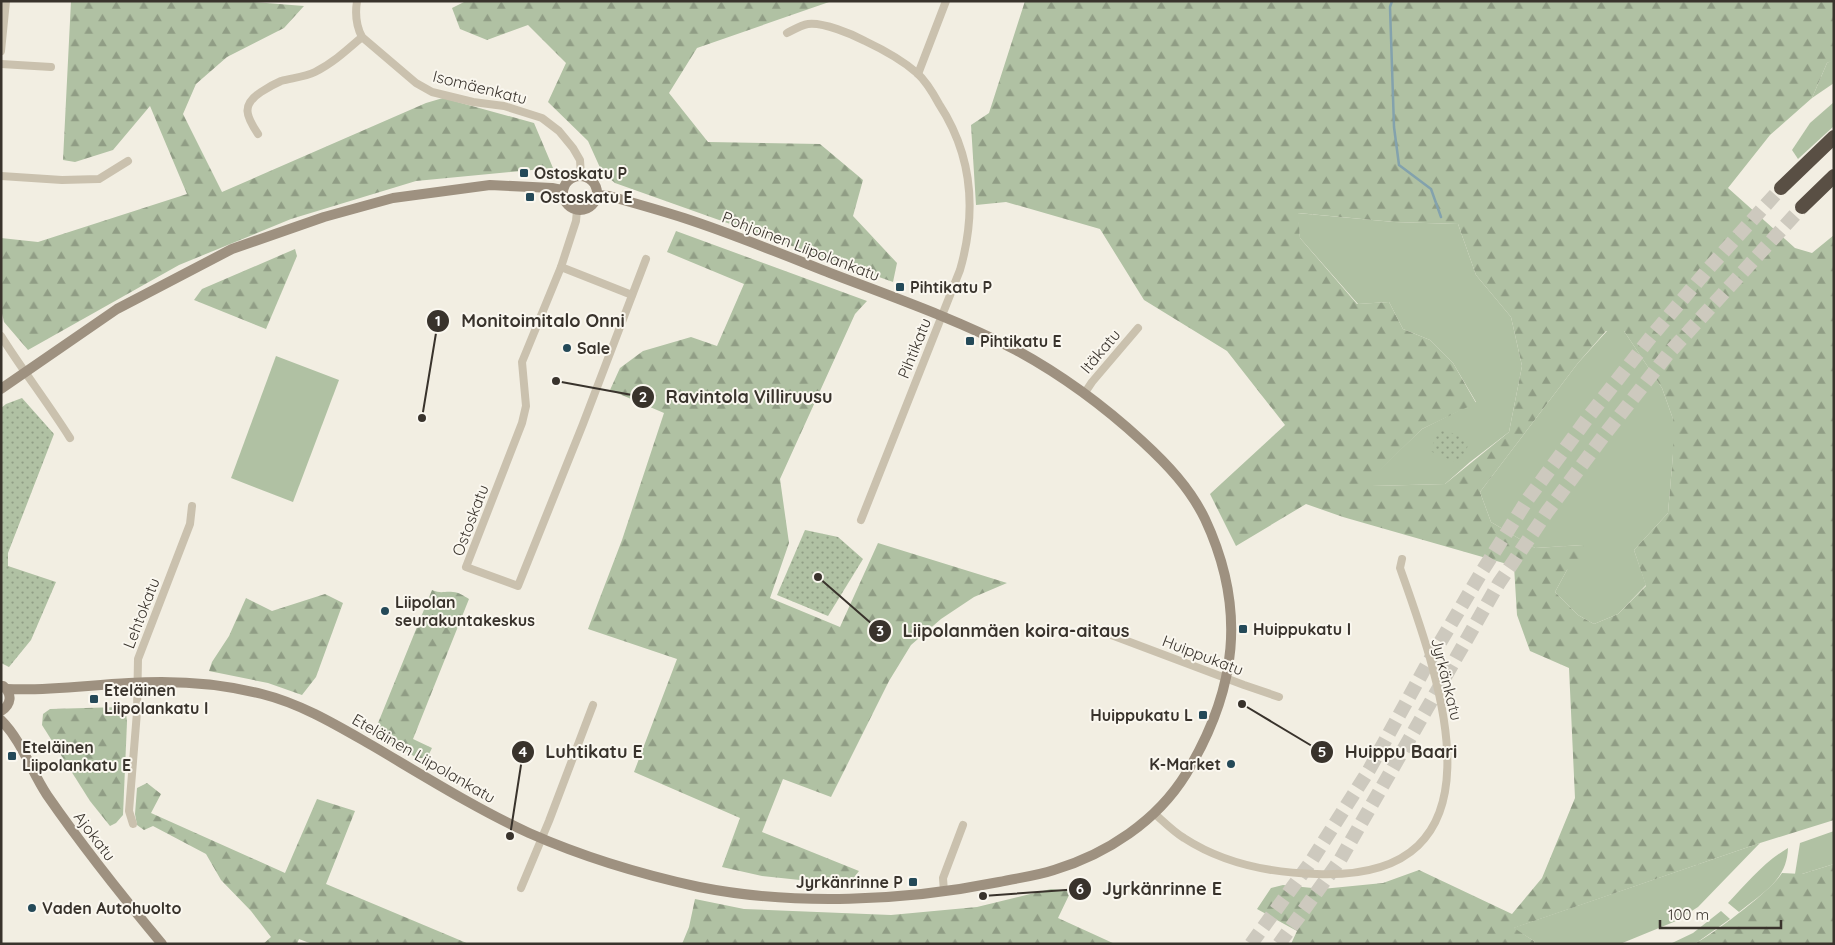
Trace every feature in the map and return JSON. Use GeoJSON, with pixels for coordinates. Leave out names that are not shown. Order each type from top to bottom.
{"type":"FeatureCollection","features":[{"type":"Feature","properties":{"kind":"highway"},"geometry":{"type":"LineString","coordinates":[[1781,188],[1834,137]]}},
{"type":"Feature","properties":{"kind":"highway"},"geometry":{"type":"LineString","coordinates":[[1802,207],[1834,176]]}},
{"type":"Feature","properties":{"kind":"street"},"geometry":{"type":"LineString","coordinates":[[1,51],[6,1]]}},
{"type":"Feature","properties":{"kind":"street"},"geometry":{"type":"LineString","coordinates":[[258,134],[252,125],[247,111],[248,104],[254,96],[268,87],[313,73],[332,62],[362,37],[358,31],[356,21],[357,1]]}},
{"type":"Feature","properties":{"kind":"street"},"geometry":{"type":"LineString","coordinates":[[918,74],[946,1]]}},
{"type":"Feature","properties":{"kind":"street","name":"Pihtikatu"},"geometry":{"type":"LineString","coordinates":[[787,33],[807,24],[823,25],[860,38],[892,55],[918,74],[930,90],[955,132],[970,185],[969,229],[960,270],[861,520]]}},
{"type":"Feature","properties":{"kind":"street","name":"Isomäenkatu"},"geometry":{"type":"LineString","coordinates":[[362,37],[416,83],[432,92],[473,102],[504,106],[542,118],[559,131],[573,148],[580,160],[581,175]]}},
{"type":"Feature","properties":{"kind":"street"},"geometry":{"type":"LineString","coordinates":[[1,64],[51,67]]}},
{"type":"Feature","properties":{"kind":"street"},"geometry":{"type":"LineString","coordinates":[[1,176],[62,180],[99,179],[128,161]]}},
{"type":"Feature","properties":{"kind":"street"},"geometry":{"type":"LineString","coordinates":[[581,175],[592,181],[596,186],[597,195],[590,207],[576,210],[566,204],[562,197],[562,190],[565,182],[574,176],[581,175]]}},
{"type":"Feature","properties":{"kind":"street"},"geometry":{"type":"LineString","coordinates":[[1,389],[126,304],[232,250],[324,217],[393,198],[490,185],[562,190]]}},
{"type":"Feature","properties":{"kind":"street","name":"Pohjoinen Liipolankatu"},"geometry":{"type":"LineString","coordinates":[[597,195],[609,196],[686,219],[942,316],[1018,352],[1051,371],[1084,394],[1123,424],[1156,454],[1178,477],[1198,505],[1217,546],[1227,581],[1232,625],[1226,678]]}},
{"type":"Feature","properties":{"kind":"street","name":"Ostoskatu"},"geometry":{"type":"LineString","coordinates":[[576,210],[576,221],[561,267],[522,362],[526,406],[522,423],[466,567],[518,586],[646,259]]}},
{"type":"Feature","properties":{"kind":"street"},"geometry":{"type":"LineString","coordinates":[[561,267],[632,294]]}},
{"type":"Feature","properties":{"kind":"street","name":"Itäkatu"},"geometry":{"type":"LineString","coordinates":[[1084,394],[1138,328]]}},
{"type":"Feature","properties":{"kind":"street"},"geometry":{"type":"LineString","coordinates":[[1,336],[70,438]]}},
{"type":"Feature","properties":{"kind":"street","name":"Lehtokatu"},"geometry":{"type":"LineString","coordinates":[[133,824],[129,811],[137,712],[138,658],[190,524],[192,506]]}},
{"type":"Feature","properties":{"kind":"street","name":"Jyrkänkatu"},"geometry":{"type":"LineString","coordinates":[[1155,814],[1184,838],[1230,860],[1287,873],[1332,875],[1375,869],[1407,856],[1422,842],[1435,823],[1444,798],[1447,767],[1446,725],[1442,700],[1434,672],[1400,568],[1402,559]]}},
{"type":"Feature","properties":{"kind":"street","name":"Huippukatu"},"geometry":{"type":"LineString","coordinates":[[1090,627],[1279,697]]}},
{"type":"Feature","properties":{"kind":"street","name":"Eteläinen Liipolankatu"},"geometry":{"type":"LineString","coordinates":[[4,687],[41,689],[137,682],[172,682],[215,685],[263,694],[336,725],[496,816],[542,838],[609,863],[699,887],[734,892],[857,899],[944,892],[1052,871],[1084,858],[1112,843],[1155,814],[1184,778],[1213,722],[1226,678]]}},
{"type":"Feature","properties":{"kind":"street","name":"Ajokatu"},"geometry":{"type":"LineString","coordinates":[[4,687],[10,696],[6,707],[16,738],[38,780],[72,830],[162,944]]}},
{"type":"Feature","properties":{"kind":"street","name":"Eteläinen Liipolankatu"},"geometry":{"type":"LineString","coordinates":[[6,707],[41,689]]}},
{"type":"Feature","properties":{"kind":"street"},"geometry":{"type":"LineString","coordinates":[[521,888],[593,704]]}},
{"type":"Feature","properties":{"kind":"street","name":"Ajokatu"},"geometry":{"type":"LineString","coordinates":[[1,720],[16,738]]}},
{"type":"Feature","properties":{"kind":"street"},"geometry":{"type":"LineString","coordinates":[[944,892],[943,878],[963,825]]}},
{"type":"Feature","properties":{"kind":"green space"},"geometry":{"type":"Polygon","coordinates":[[[71,1],[240,1],[304,6],[284,28],[227,57],[196,84],[183,114],[222,192],[426,103],[443,98],[534,123],[553,168],[416,181],[291,219],[179,265],[28,350],[4,322],[1,309],[1,238],[38,242],[187,194],[150,106],[113,150],[75,162],[63,160],[71,1]]]}},
{"type":"Feature","properties":{"kind":"green space"},"geometry":{"type":"Polygon","coordinates":[[[466,1],[832,1],[697,48],[669,93],[708,142],[820,144],[863,180],[853,216],[897,263],[893,282],[615,183],[602,172],[588,141],[548,102],[566,63],[528,25],[487,40],[460,29],[452,8],[466,1]]]}},
{"type":"Feature","properties":{"kind":"green space"},"geometry":{"type":"Polygon","coordinates":[[[1025,1],[1834,1],[1834,60],[1827,63],[1812,98],[1770,135],[1728,188],[1795,248],[1812,253],[1834,235],[1834,820],[1760,843],[1514,928],[1534,941],[1535,944],[1291,944],[1297,931],[1257,909],[1271,888],[1283,885],[1322,889],[1383,883],[1419,870],[1512,914],[1542,878],[1575,798],[1569,668],[1530,651],[1517,615],[1514,566],[1343,517],[1306,504],[1236,546],[1210,494],[1285,425],[1227,351],[1144,300],[1100,229],[1006,202],[976,205],[971,125],[989,113],[1025,1]],[[1298,213],[1300,238],[1357,304],[1389,302],[1403,329],[1430,340],[1453,363],[1476,403],[1422,429],[1372,478],[1373,486],[1445,484],[1509,432],[1522,366],[1511,317],[1476,275],[1458,224],[1394,222],[1298,213]],[[1606,331],[1578,363],[1480,492],[1491,522],[1535,548],[1583,545],[1587,561],[1567,570],[1555,592],[1578,615],[1594,624],[1618,614],[1646,586],[1634,550],[1668,513],[1673,454],[1673,419],[1662,388],[1624,331],[1606,331]]]}},
{"type":"Feature","properties":{"kind":"green space"},"geometry":{"type":"Polygon","coordinates":[[[1834,59],[1834,83],[1812,98],[1827,63],[1834,59]]]}},
{"type":"Feature","properties":{"kind":"green space"},"geometry":{"type":"Polygon","coordinates":[[[1834,102],[1834,126],[1798,159],[1792,150],[1810,123],[1834,102]]]}},
{"type":"Feature","properties":{"kind":"green space"},"geometry":{"type":"Polygon","coordinates":[[[1297,213],[1394,222],[1458,224],[1476,275],[1511,317],[1522,366],[1509,432],[1445,484],[1372,486],[1372,477],[1422,429],[1476,402],[1453,363],[1430,340],[1403,329],[1389,302],[1358,304],[1300,238],[1297,213]]]}},
{"type":"Feature","properties":{"kind":"green space"},"geometry":{"type":"Polygon","coordinates":[[[676,231],[867,301],[855,314],[780,479],[789,543],[770,598],[840,627],[878,543],[1007,583],[974,597],[941,619],[911,645],[889,681],[831,797],[783,779],[762,832],[859,871],[852,880],[800,880],[762,876],[722,867],[740,818],[634,772],[677,659],[588,629],[622,540],[664,413],[610,390],[620,368],[643,351],[691,337],[717,346],[744,284],[667,252],[676,231]]]}},
{"type":"Feature","properties":{"kind":"green space"},"geometry":{"type":"Polygon","coordinates":[[[295,249],[297,256],[266,329],[194,300],[202,289],[295,249]]]}},
{"type":"Feature","properties":{"kind":"green space"},"geometry":{"type":"Polygon","coordinates":[[[1607,331],[1624,331],[1662,388],[1673,419],[1673,454],[1668,513],[1634,550],[1646,585],[1618,614],[1594,624],[1578,615],[1555,592],[1583,545],[1535,548],[1491,522],[1480,492],[1578,363],[1607,331]]]}},
{"type":"Feature","properties":{"kind":"green space"},"geometry":{"type":"Polygon","coordinates":[[[276,356],[339,380],[293,502],[231,478],[276,356]]]}},
{"type":"Feature","properties":{"kind":"green space"},"geometry":{"type":"Polygon","coordinates":[[[22,398],[54,434],[8,553],[8,566],[56,582],[31,640],[9,667],[1,663],[1,408],[22,398]]]}},
{"type":"Feature","properties":{"kind":"green space"},"geometry":{"type":"Polygon","coordinates":[[[1440,428],[1470,441],[1460,464],[1430,451],[1440,428]]]}},
{"type":"Feature","properties":{"kind":"green space"},"geometry":{"type":"Polygon","coordinates":[[[805,530],[838,537],[863,559],[828,616],[777,595],[805,530]]]}},
{"type":"Feature","properties":{"kind":"green space"},"geometry":{"type":"Polygon","coordinates":[[[432,590],[457,593],[469,599],[413,739],[432,748],[427,758],[417,758],[374,733],[432,590]]]}},
{"type":"Feature","properties":{"kind":"green space"},"geometry":{"type":"Polygon","coordinates":[[[325,594],[343,603],[316,677],[302,695],[268,683],[209,671],[212,662],[229,636],[246,598],[272,611],[325,594]]]}},
{"type":"Feature","properties":{"kind":"green space"},"geometry":{"type":"Polygon","coordinates":[[[121,707],[126,713],[127,722],[123,815],[116,823],[110,826],[90,801],[42,725],[43,714],[50,709],[121,707]]]}},
{"type":"Feature","properties":{"kind":"green space"},"geometry":{"type":"Polygon","coordinates":[[[147,783],[161,794],[151,813],[285,873],[317,799],[355,811],[326,884],[469,944],[312,944],[299,939],[297,944],[263,944],[271,937],[251,911],[221,880],[206,854],[153,826],[144,830],[137,825],[135,814],[137,788],[147,783]]]}},
{"type":"Feature","properties":{"kind":"green space"},"geometry":{"type":"Polygon","coordinates":[[[1834,831],[1834,864],[1802,874],[1795,874],[1800,843],[1834,831]]]}},
{"type":"Feature","properties":{"kind":"green space"},"geometry":{"type":"Polygon","coordinates":[[[1760,843],[1698,907],[1676,921],[1620,944],[1535,944],[1534,941],[1513,928],[1760,843]]]}},
{"type":"Feature","properties":{"kind":"green space"},"geometry":{"type":"Polygon","coordinates":[[[1788,848],[1787,859],[1783,869],[1772,885],[1739,912],[1728,903],[1763,866],[1788,848]]]}},
{"type":"Feature","properties":{"kind":"green space"},"geometry":{"type":"Polygon","coordinates":[[[1834,864],[1834,944],[1694,944],[1714,932],[1741,911],[1767,890],[1782,873],[1802,874],[1834,864]]]}},
{"type":"Feature","properties":{"kind":"green space"},"geometry":{"type":"Polygon","coordinates":[[[1051,889],[1071,891],[1058,918],[1115,944],[682,944],[689,927],[695,899],[744,909],[891,915],[977,907],[1051,889]]]}},
{"type":"Feature","properties":{"kind":"green space"},"geometry":{"type":"Polygon","coordinates":[[[1721,911],[1730,919],[1699,941],[1694,944],[1670,944],[1693,933],[1721,911]]]}},
{"type":"Feature","properties":{"kind":"waterway"},"geometry":{"type":"LineString","coordinates":[[1392,1],[1390,7],[1394,127],[1399,165],[1431,189],[1441,217]]}},
{"type":"Feature","properties":{"kind":"tunnel"},"geometry":{"type":"LineString","coordinates":[[1251,944],[1310,863],[1369,770],[1425,668],[1481,573],[1528,499],[1589,416],[1650,338],[1709,268],[1781,188]]}},
{"type":"Feature","properties":{"kind":"tunnel"},"geometry":{"type":"LineString","coordinates":[[1279,944],[1340,860],[1499,583],[1547,512],[1668,354],[1802,207]]}},
{"type":"Feature","properties":{"kind":"place","name":"Ostoskatu P"},"geometry":{"type":"Point","coordinates":[524,173]}},
{"type":"Feature","properties":{"kind":"place","name":"Ostoskatu E"},"geometry":{"type":"Point","coordinates":[530,197]}},
{"type":"Feature","properties":{"kind":"place","name":"Pihtikatu P"},"geometry":{"type":"Point","coordinates":[900,287]}},
{"type":"Feature","properties":{"kind":"place","name":"Pihtikatu E"},"geometry":{"type":"Point","coordinates":[970,341]}},
{"type":"Feature","properties":{"kind":"place","name":"Sale"},"geometry":{"type":"Point","coordinates":[567,348]}},
{"type":"Feature","properties":{"kind":"place","name":"Ravintola Villiruusu"},"geometry":{"type":"Point","coordinates":[556,381]}},
{"type":"Feature","properties":{"kind":"place","name":"Monitoimitalo Onni"},"geometry":{"type":"Point","coordinates":[422,418]}},
{"type":"Feature","properties":{"kind":"place","name":"Liipolanmäen koira-aitaus"},"geometry":{"type":"Point","coordinates":[818,577]}},
{"type":"Feature","properties":{"kind":"place","name":"Liipolan seurakuntakeskus"},"geometry":{"type":"Point","coordinates":[385,611]}},
{"type":"Feature","properties":{"kind":"place","name":"Huippukatu I"},"geometry":{"type":"Point","coordinates":[1243,629]}},
{"type":"Feature","properties":{"kind":"place","name":"Eteläinen Liipolankatu I"},"geometry":{"type":"Point","coordinates":[94,699]}},
{"type":"Feature","properties":{"kind":"place","name":"Huippu Baari"},"geometry":{"type":"Point","coordinates":[1242,704]}},
{"type":"Feature","properties":{"kind":"place","name":"Huippukatu L"},"geometry":{"type":"Point","coordinates":[1203,715]}},
{"type":"Feature","properties":{"kind":"place","name":"Eteläinen Liipolankatu E"},"geometry":{"type":"Point","coordinates":[12,756]}},
{"type":"Feature","properties":{"kind":"place","name":"K-Market"},"geometry":{"type":"Point","coordinates":[1231,764]}},
{"type":"Feature","properties":{"kind":"place","name":"Luhtikatu E"},"geometry":{"type":"Point","coordinates":[510,836]}},
{"type":"Feature","properties":{"kind":"place","name":"Jyrkänrinne P"},"geometry":{"type":"Point","coordinates":[913,882]}},
{"type":"Feature","properties":{"kind":"place","name":"Jyrkänrinne E"},"geometry":{"type":"Point","coordinates":[983,896]}},
{"type":"Feature","properties":{"kind":"place","name":"Vaden Autohuolto"},"geometry":{"type":"Point","coordinates":[32,908]}}]}
